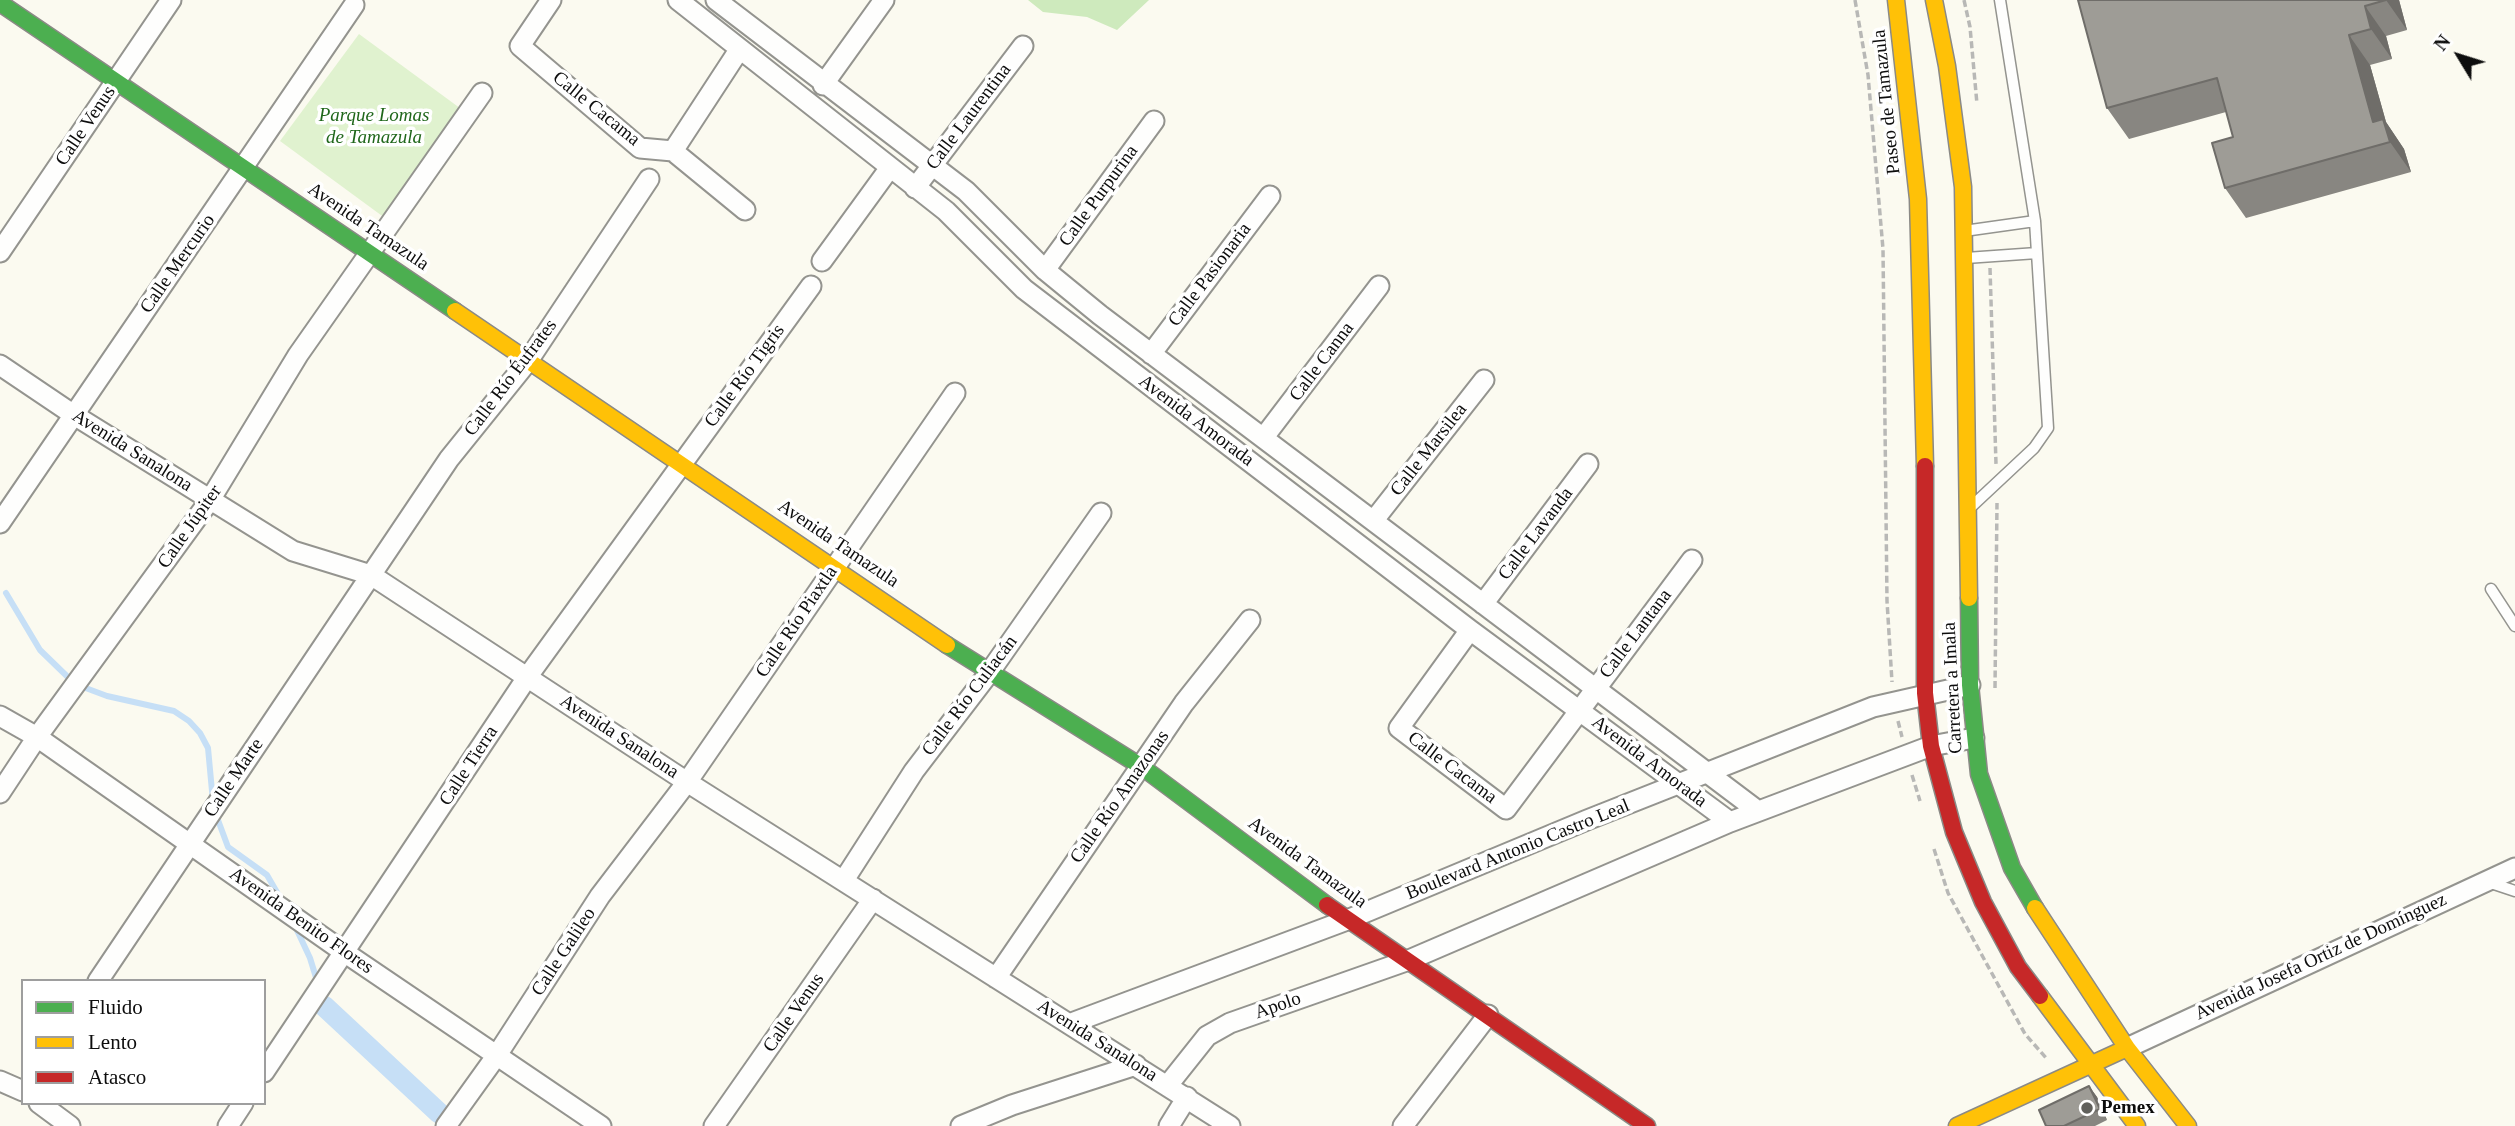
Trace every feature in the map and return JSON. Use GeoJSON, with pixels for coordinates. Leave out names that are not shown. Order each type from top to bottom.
{"type":"FeatureCollection","features":[{"type":"Feature","properties":{"kind":"main road","name":"Paseo de Tamazula"},"geometry":{"type":"LineString","coordinates":[[1896,0],[1918,199]]}},
{"type":"Feature","properties":{"kind":"main road","name":"Carretera a Imala"},"geometry":{"type":"LineString","coordinates":[[1934,0],[1947,66],[1963,187],[1970,685],[1979,774],[2012,868],[2068,963],[2127,1048],[2188,1126]]}},
{"type":"Feature","properties":{"kind":"main road","name":"Avenida Tamazula"},"geometry":{"type":"LineString","coordinates":[[0,3],[989,673],[1142,766],[1347,920],[1409,960],[1642,1125]]}},
{"type":"Feature","properties":{"kind":"main road","name":"Carretera a Imala"},"geometry":{"type":"LineString","coordinates":[[1918,199],[1927,536],[1925,693],[1931,746],[1954,832],[1983,901],[2018,967],[2137,1126]]}},
{"type":"Feature","properties":{"kind":"main road"},"geometry":{"type":"LineString","coordinates":[[1957,1126],[2127,1048]]}},
{"type":"Feature","properties":{"kind":"street","name":"Calle Venus"},"geometry":{"type":"LineString","coordinates":[[0,252],[170,0]]}},
{"type":"Feature","properties":{"kind":"street","name":"Calle Cacama"},"geometry":{"type":"LineString","coordinates":[[551,0],[520,46],[640,148],[673,151]]}},
{"type":"Feature","properties":{"kind":"street","name":"Avenida Amorada"},"geometry":{"type":"LineString","coordinates":[[678,0],[889,169],[946,211],[1024,289],[1470,630],[1730,822]]}},
{"type":"Feature","properties":{"kind":"street","name":"Avenida Amorada"},"geometry":{"type":"LineString","coordinates":[[716,0],[974,199],[1045,270],[1151,354],[1758,811]]}},
{"type":"Feature","properties":{"kind":"street"},"geometry":{"type":"LineString","coordinates":[[823,85],[884,0]]}},
{"type":"Feature","properties":{"kind":"street","name":"Calle Mercurio"},"geometry":{"type":"LineString","coordinates":[[0,523],[354,5]]}},
{"type":"Feature","properties":{"kind":"street","name":"Calle Laurentina"},"geometry":{"type":"LineString","coordinates":[[915,188],[1023,46]]}},
{"type":"Feature","properties":{"kind":"street"},"geometry":{"type":"LineString","coordinates":[[740,50],[673,151],[745,210]]}},
{"type":"Feature","properties":{"kind":"street","name":"Calle Júpiter"},"geometry":{"type":"LineString","coordinates":[[0,793],[37,737],[211,500],[298,355],[371,255],[482,93]]}},
{"type":"Feature","properties":{"kind":"street","name":"Calle Purpurina"},"geometry":{"type":"LineString","coordinates":[[1045,270],[1154,121]]}},
{"type":"Feature","properties":{"kind":"street"},"geometry":{"type":"LineString","coordinates":[[822,261],[889,169]]}},
{"type":"Feature","properties":{"kind":"street","name":"Calle Río Éufrates"},"geometry":{"type":"LineString","coordinates":[[371,575],[449,460],[528,361],[649,179]]}},
{"type":"Feature","properties":{"kind":"street","name":"Calle Pasionaria"},"geometry":{"type":"LineString","coordinates":[[1151,354],[1269,196]]}},
{"type":"Feature","properties":{"kind":"street","name":"Calle Río Tigris"},"geometry":{"type":"LineString","coordinates":[[680,466],[811,286]]}},
{"type":"Feature","properties":{"kind":"street","name":"Calle Canna"},"geometry":{"type":"LineString","coordinates":[[1264,437],[1379,286]]}},
{"type":"Feature","properties":{"kind":"street","name":"Avenida Sanalona"},"geometry":{"type":"LineString","coordinates":[[0,365],[74,415],[293,551],[371,575],[687,782],[1230,1126]]}},
{"type":"Feature","properties":{"kind":"street","name":"Calle Marsilea"},"geometry":{"type":"LineString","coordinates":[[1374,520],[1484,380]]}},
{"type":"Feature","properties":{"kind":"street"},"geometry":{"type":"LineString","coordinates":[[1175,405],[1190,383]]}},
{"type":"Feature","properties":{"kind":"street","name":"Calle Río Piaxtla"},"geometry":{"type":"LineString","coordinates":[[687,782],[955,393]]}},
{"type":"Feature","properties":{"kind":"street","name":"Calle Lavanda"},"geometry":{"type":"LineString","coordinates":[[1483,604],[1588,464]]}},
{"type":"Feature","properties":{"kind":"street","name":"Calle Tierra"},"geometry":{"type":"LineString","coordinates":[[266,1069],[528,676],[680,466]]}},
{"type":"Feature","properties":{"kind":"street","name":"Calle Río Culiacán"},"geometry":{"type":"LineString","coordinates":[[844,880],[914,771],[989,673],[1101,513]]}},
{"type":"Feature","properties":{"kind":"street","name":"Calle Lantana"},"geometry":{"type":"LineString","coordinates":[[1506,809],[1692,560]]}},
{"type":"Feature","properties":{"kind":"street","name":"Calle Marte"},"geometry":{"type":"LineString","coordinates":[[99,979],[371,575]]}},
{"type":"Feature","properties":{"kind":"street","name":"Calle Río Amazonas"},"geometry":{"type":"LineString","coordinates":[[996,978],[1184,703],[1250,620]]}},
{"type":"Feature","properties":{"kind":"street","name":"Calle Cacama"},"geometry":{"type":"LineString","coordinates":[[1470,630],[1399,728],[1506,809]]}},
{"type":"Feature","properties":{"kind":"street","name":"Boulevard Antonio Castro Leal"},"geometry":{"type":"LineString","coordinates":[[1069,1024],[1347,920],[1873,707],[1925,693],[1970,685]]}},
{"type":"Feature","properties":{"kind":"street","name":"Avenida Benito Flores"},"geometry":{"type":"LineString","coordinates":[[0,716],[37,737],[344,952],[601,1126]]}},
{"type":"Feature","properties":{"kind":"street"},"geometry":{"type":"LineString","coordinates":[[1621,740],[1639,719]]}},
{"type":"Feature","properties":{"kind":"street"},"geometry":{"type":"LineString","coordinates":[[1409,960],[1730,822],[1931,746],[1974,738]]}},
{"type":"Feature","properties":{"kind":"street","name":"Calle Galileo"},"geometry":{"type":"LineString","coordinates":[[446,1126],[497,1055],[600,896],[687,782]]}},
{"type":"Feature","properties":{"kind":"street","name":"Avenida Josefa Ortiz de Domínguez"},"geometry":{"type":"LineString","coordinates":[[2127,1048],[2515,868]]}},
{"type":"Feature","properties":{"kind":"street","name":"Calle Venus"},"geometry":{"type":"LineString","coordinates":[[714,1126],[873,899]]}},
{"type":"Feature","properties":{"kind":"street","name":"Apolo"},"geometry":{"type":"LineString","coordinates":[[1168,1085],[1207,1036],[1230,1023],[1409,960]]}},
{"type":"Feature","properties":{"kind":"street"},"geometry":{"type":"LineString","coordinates":[[1403,1126],[1488,1015]]}},
{"type":"Feature","properties":{"kind":"street"},"geometry":{"type":"LineString","coordinates":[[961,1126],[1012,1105],[1136,1065]]}},
{"type":"Feature","properties":{"kind":"street"},"geometry":{"type":"LineString","coordinates":[[0,1081],[21,1090]]}},
{"type":"Feature","properties":{"kind":"street"},"geometry":{"type":"LineString","coordinates":[[1168,1126],[1187,1097]]}},
{"type":"Feature","properties":{"kind":"street"},"geometry":{"type":"LineString","coordinates":[[42,1105],[70,1126]]}},
{"type":"Feature","properties":{"kind":"street"},"geometry":{"type":"LineString","coordinates":[[228,1126],[242,1105]]}},
{"type":"Feature","properties":{"kind":"lane"},"geometry":{"type":"LineString","coordinates":[[1969,509],[2034,448],[2048,428],[2035,221],[2000,0]]}},
{"type":"Feature","properties":{"kind":"lane"},"geometry":{"type":"LineString","coordinates":[[1964,231],[2035,221]]}},
{"type":"Feature","properties":{"kind":"lane"},"geometry":{"type":"LineString","coordinates":[[1965,258],[2037,253]]}},
{"type":"Feature","properties":{"kind":"lane"},"geometry":{"type":"LineString","coordinates":[[2491,589],[2515,626]]}},
{"type":"Feature","properties":{"kind":"lane"},"geometry":{"type":"LineString","coordinates":[[2484,881],[2515,891]]}},
{"type":"Feature","properties":{"kind":"path"},"geometry":{"type":"LineString","coordinates":[[1964,0],[1970,27],[1978,107]]}},
{"type":"Feature","properties":{"kind":"path"},"geometry":{"type":"LineString","coordinates":[[1990,256],[1997,481],[1995,693]]}},
{"type":"Feature","properties":{"kind":"green space"},"geometry":{"type":"Polygon","coordinates":[[[1028,0],[1149,0],[1117,30],[1087,17],[1043,12],[1028,0]]]}},
{"type":"Feature","properties":{"kind":"green space","name":"Parque Lomas de Tamazula"},"geometry":{"type":"Polygon","coordinates":[[[359,34],[468,114],[389,221],[280,141],[359,34]]]}},
{"type":"Feature","properties":{"kind":"building"},"geometry":{"type":"Polygon","coordinates":[[[2078,0],[2386,0],[2365,6],[2371,29],[2349,35],[2373,122],[2383,119],[2390,142],[2225,188],[2212,143],[2233,137],[2217,78],[2107,108],[2078,0]]]}},
{"type":"Feature","properties":{"kind":"building"},"geometry":{"type":"Polygon","coordinates":[[[2089,1086],[2100,1109],[2064,1126],[2046,1126],[2039,1110],[2089,1086]]]}},
{"type":"Feature","properties":{"kind":"waterway"},"geometry":{"type":"LineString","coordinates":[[6,593],[40,650],[75,684],[107,696],[174,711],[189,721],[208,748],[213,802]]}},
{"type":"Feature","properties":{"kind":"waterway"},"geometry":{"type":"LineString","coordinates":[[215,812],[228,847],[267,875],[282,901]]}},
{"type":"Feature","properties":{"kind":"waterway"},"geometry":{"type":"LineString","coordinates":[[295,926],[310,958],[318,984]]}},
{"type":"Feature","properties":{"kind":"waterway"},"geometry":{"type":"LineString","coordinates":[[321,994],[324,1006]]}},
{"type":"Feature","properties":{"kind":"waterway"},"geometry":{"type":"LineString","coordinates":[[324,1006],[439,1113]]}},
{"type":"Feature","properties":{"kind":"traffic: fast"},"geometry":{"type":"LineString","coordinates":[[0,3],[455,311]]}},
{"type":"Feature","properties":{"kind":"traffic: fast"},"geometry":{"type":"LineString","coordinates":[[1969,598],[1970,685],[1979,774],[2012,868],[2035,908]]}},
{"type":"Feature","properties":{"kind":"traffic: fast"},"geometry":{"type":"LineString","coordinates":[[947,645],[1142,767],[1327,905]]}},
{"type":"Feature","properties":{"kind":"traffic: slow"},"geometry":{"type":"LineString","coordinates":[[1896,0],[1918,199],[1925,466]]}},
{"type":"Feature","properties":{"kind":"traffic: slow"},"geometry":{"type":"LineString","coordinates":[[1934,0],[1947,66],[1963,187],[1969,598]]}},
{"type":"Feature","properties":{"kind":"traffic: slow"},"geometry":{"type":"LineString","coordinates":[[455,311],[947,645]]}},
{"type":"Feature","properties":{"kind":"traffic: slow"},"geometry":{"type":"LineString","coordinates":[[2035,908],[2127,1048],[2188,1126]]}},
{"type":"Feature","properties":{"kind":"traffic: slow"},"geometry":{"type":"LineString","coordinates":[[2040,996],[2137,1126]]}},
{"type":"Feature","properties":{"kind":"traffic: slow"},"geometry":{"type":"LineString","coordinates":[[1957,1126],[2127,1048]]}},
{"type":"Feature","properties":{"kind":"traffic: jam"},"geometry":{"type":"LineString","coordinates":[[1925,466],[1925,693],[1931,746],[1954,832],[1983,902],[2018,967],[2040,996]]}},
{"type":"Feature","properties":{"kind":"traffic: jam"},"geometry":{"type":"LineString","coordinates":[[1327,905],[1647,1126]]}},
{"type":"Feature","properties":{"kind":"place","name":"Pemex"},"geometry":{"type":"Point","coordinates":[2087,1108]}}]}
